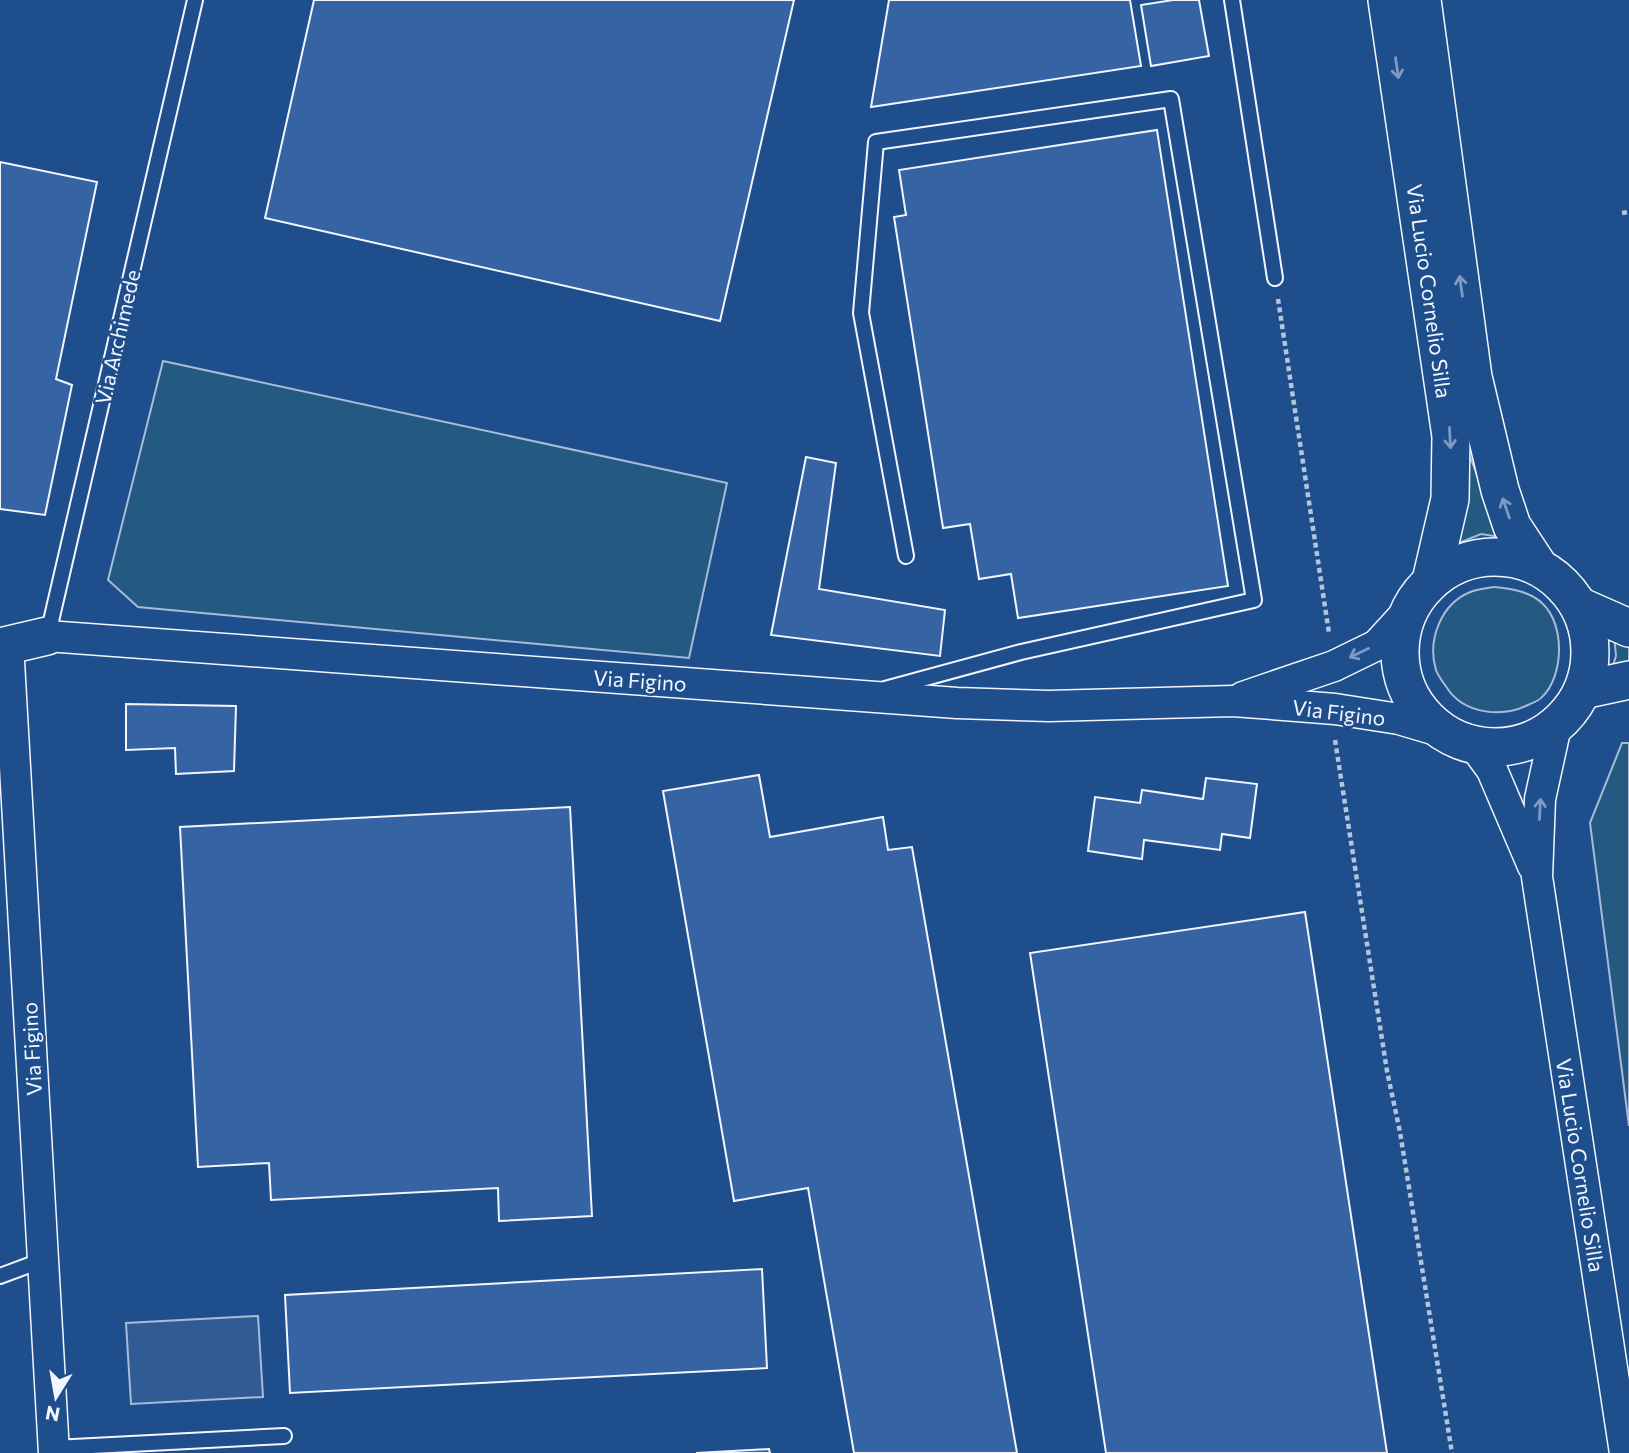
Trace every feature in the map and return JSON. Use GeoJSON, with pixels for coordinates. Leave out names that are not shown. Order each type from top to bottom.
{"type":"FeatureCollection","features":[{"type":"Feature","properties":{"kind":"street","name":"Via Lucio Cornelio Silla"},"geometry":{"type":"LineString","coordinates":[[1387,0],[1451,436],[1450,499],[1420,595],[1400,645],[1400,663],[1406,687],[1429,721],[1458,738],[1492,770],[1537,877]]}},
{"type":"Feature","properties":{"kind":"street","name":"Via Lucio Cornelio Silla"},"geometry":{"type":"LineString","coordinates":[[1422,0],[1473,377],[1500,490],[1512,526],[1539,567]]}},
{"type":"Feature","properties":{"kind":"street","name":"Via Lucio Cornelio Silla"},"geometry":{"type":"LineString","coordinates":[[1420,595],[1453,566],[1476,558],[1499,556],[1521,560],[1539,567],[1567,589],[1588,626],[1590,668],[1583,690],[1556,726],[1538,737],[1516,745],[1492,747],[1458,738]]}},
{"type":"Feature","properties":{"kind":"street","name":"Via Figino"},"geometry":{"type":"LineString","coordinates":[[1233,701],[1334,666],[1377,645],[1420,595]]}},
{"type":"Feature","properties":{"kind":"street","name":"Via Lucio Cornelio Silla"},"geometry":{"type":"LineString","coordinates":[[1579,606],[1629,628]]}},
{"type":"Feature","properties":{"kind":"street"},"geometry":{"type":"LineString","coordinates":[[4,646],[47,636]]}},
{"type":"Feature","properties":{"kind":"street","name":"Via Figino"},"geometry":{"type":"LineString","coordinates":[[47,636],[957,703],[1049,706],[1233,701],[1335,709],[1399,719],[1458,738]]}},
{"type":"Feature","properties":{"kind":"street","name":"Via Figino"},"geometry":{"type":"LineString","coordinates":[[4,646],[54,1451]]}},
{"type":"Feature","properties":{"kind":"street"},"geometry":{"type":"LineString","coordinates":[[1583,690],[1629,680]]}},
{"type":"Feature","properties":{"kind":"street","name":"Via Lucio Cornelio Silla"},"geometry":{"type":"LineString","coordinates":[[1556,726],[1540,799],[1537,877],[1625,1453]]}},
{"type":"Feature","properties":{"kind":"lane","name":"Via Archimede"},"geometry":{"type":"LineString","coordinates":[[47,636],[195,0]]}},
{"type":"Feature","properties":{"kind":"lane"},"geometry":{"type":"LineString","coordinates":[[1232,0],[1275,278]]}},
{"type":"Feature","properties":{"kind":"lane"},"geometry":{"type":"LineString","coordinates":[[858,696],[1021,652],[1254,600],[1171,99],[876,142],[861,313],[906,556]]}},
{"type":"Feature","properties":{"kind":"lane"},"geometry":{"type":"LineString","coordinates":[[0,1276],[43,1259]]}},
{"type":"Feature","properties":{"kind":"lane"},"geometry":{"type":"LineString","coordinates":[[54,1451],[284,1436]]}},
{"type":"Feature","properties":{"kind":"path"},"geometry":{"type":"LineString","coordinates":[[1622,213],[1629,212]]}},
{"type":"Feature","properties":{"kind":"path"},"geometry":{"type":"LineString","coordinates":[[1275,278],[1334,666]]}},
{"type":"Feature","properties":{"kind":"path"},"geometry":{"type":"LineString","coordinates":[[1335,709],[1335,734],[1387,1071],[1402,1146],[1452,1453]]}},
{"type":"Feature","properties":{"kind":"shaded area"},"geometry":{"type":"Polygon","coordinates":[[[163,361],[727,483],[689,658],[138,607],[108,580],[163,361]]]}},
{"type":"Feature","properties":{"kind":"shaded area"},"geometry":{"type":"Polygon","coordinates":[[[1462,435],[1500,537],[1481,534],[1459,543],[1462,435]]]}},
{"type":"Feature","properties":{"kind":"shaded area"},"geometry":{"type":"Polygon","coordinates":[[[1494,587],[1526,593],[1543,604],[1555,624],[1559,650],[1555,677],[1541,698],[1518,709],[1495,712],[1473,708],[1454,697],[1437,672],[1433,647],[1439,623],[1452,604],[1473,591],[1494,587]]]}},
{"type":"Feature","properties":{"kind":"shaded area"},"geometry":{"type":"Polygon","coordinates":[[[1614,634],[1629,639],[1629,672],[1610,675],[1616,656],[1614,634]]]}},
{"type":"Feature","properties":{"kind":"shaded area"},"geometry":{"type":"Polygon","coordinates":[[[1622,743],[1629,743],[1629,1126],[1590,823],[1622,743]]]}},
{"type":"Feature","properties":{"kind":"shaded area"},"geometry":{"type":"Polygon","coordinates":[[[258,1316],[263,1397],[131,1404],[126,1323],[258,1316]]]}},
{"type":"Feature","properties":{"kind":"building"},"geometry":{"type":"Polygon","coordinates":[[[314,0],[794,0],[720,321],[265,218],[314,0]]]}},
{"type":"Feature","properties":{"kind":"building"},"geometry":{"type":"Polygon","coordinates":[[[889,0],[1130,0],[1141,66],[871,107],[889,0]]]}},
{"type":"Feature","properties":{"kind":"building"},"geometry":{"type":"Polygon","coordinates":[[[1173,0],[1199,0],[1209,56],[1151,66],[1141,5],[1173,0]]]}},
{"type":"Feature","properties":{"kind":"building"},"geometry":{"type":"Polygon","coordinates":[[[1157,130],[1228,586],[1018,618],[1011,574],[979,579],[970,524],[943,528],[894,217],[906,215],[899,170],[1157,130]]]}},
{"type":"Feature","properties":{"kind":"building"},"geometry":{"type":"Polygon","coordinates":[[[0,162],[97,182],[56,379],[72,385],[45,515],[0,509],[0,162]]]}},
{"type":"Feature","properties":{"kind":"building"},"geometry":{"type":"Polygon","coordinates":[[[806,457],[836,463],[819,589],[945,610],[940,656],[771,635],[806,457]]]}},
{"type":"Feature","properties":{"kind":"building"},"geometry":{"type":"Polygon","coordinates":[[[126,704],[236,706],[234,771],[176,774],[175,748],[126,750],[126,704]]]}},
{"type":"Feature","properties":{"kind":"building"},"geometry":{"type":"Polygon","coordinates":[[[759,775],[770,837],[883,817],[888,850],[912,847],[1017,1453],[854,1453],[808,1188],[734,1201],[663,791],[759,775]]]}},
{"type":"Feature","properties":{"kind":"building"},"geometry":{"type":"Polygon","coordinates":[[[1206,778],[1257,784],[1250,838],[1222,834],[1220,850],[1144,840],[1142,859],[1088,851],[1095,797],[1140,803],[1142,790],[1203,799],[1206,778]]]}},
{"type":"Feature","properties":{"kind":"building"},"geometry":{"type":"Polygon","coordinates":[[[570,807],[592,1216],[499,1221],[498,1188],[271,1200],[269,1163],[198,1167],[180,827],[570,807]]]}},
{"type":"Feature","properties":{"kind":"building"},"geometry":{"type":"Polygon","coordinates":[[[1305,912],[1387,1453],[1106,1453],[1030,953],[1305,912]]]}},
{"type":"Feature","properties":{"kind":"building"},"geometry":{"type":"Polygon","coordinates":[[[762,1269],[767,1368],[290,1393],[285,1295],[762,1269]]]}},
{"type":"Feature","properties":{"kind":"building"},"geometry":{"type":"Polygon","coordinates":[[[769,1449],[770,1453],[696,1453],[769,1449]]]}}]}
